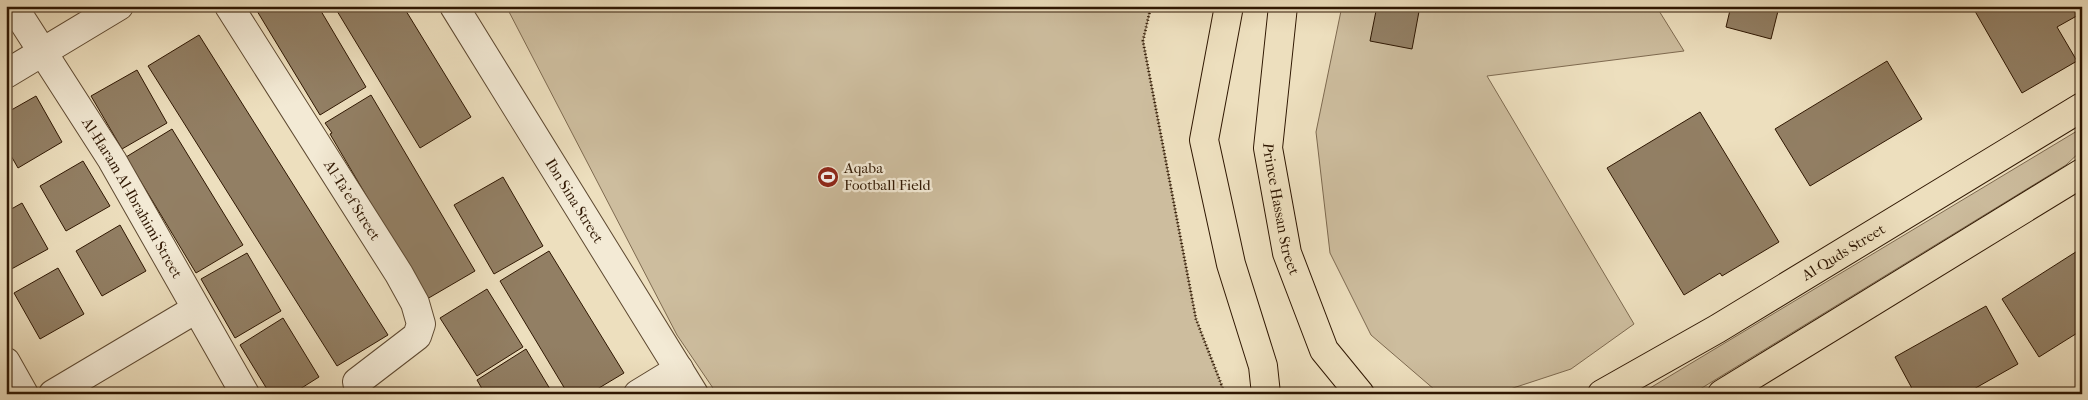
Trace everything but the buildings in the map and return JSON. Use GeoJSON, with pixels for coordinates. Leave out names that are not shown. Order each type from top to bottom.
{"type":"FeatureCollection","features":[{"type":"Feature","properties":{"kind":"main road"},"geometry":{"type":"LineString","coordinates":[[1229,6],[1204,140],[1231,264],[1263,366],[1266,394]]}},
{"type":"Feature","properties":{"kind":"main road","name":"Prince Hassan Street"},"geometry":{"type":"LineString","coordinates":[[1283,6],[1268,148],[1287,253],[1324,350],[1360,394]]}},
{"type":"Feature","properties":{"kind":"main road","name":"Al-Quds Street"},"geometry":{"type":"LineString","coordinates":[[1602,394],[1717,329],[2082,107]]}},
{"type":"Feature","properties":{"kind":"main road"},"geometry":{"type":"LineString","coordinates":[[1722,394],[2082,173]]}},
{"type":"Feature","properties":{"kind":"street","name":"Al-Haram Al-Ibrahimi Street"},"geometry":{"type":"LineString","coordinates":[[13,6],[112,160],[244,394]]}},
{"type":"Feature","properties":{"kind":"street"},"geometry":{"type":"LineString","coordinates":[[6,74],[119,6]]}},
{"type":"Feature","properties":{"kind":"street","name":"Al-Ta'ef Street"},"geometry":{"type":"LineString","coordinates":[[230,6],[399,274],[415,303],[421,324],[417,336],[357,382]]}},
{"type":"Feature","properties":{"kind":"street","name":"Ibn Sina Street"},"geometry":{"type":"LineString","coordinates":[[454,6],[694,394]]}},
{"type":"Feature","properties":{"kind":"street"},"geometry":{"type":"LineString","coordinates":[[53,394],[196,309]]}},
{"type":"Feature","properties":{"kind":"street"},"geometry":{"type":"LineString","coordinates":[[6,362],[24,394]]}},
{"type":"Feature","properties":{"kind":"street"},"geometry":{"type":"LineString","coordinates":[[638,394],[679,370]]}},
{"type":"Feature","properties":{"kind":"path"},"geometry":{"type":"LineString","coordinates":[[1151,6],[1143,41],[1196,319],[1225,394]]}},
{"type":"Feature","properties":{"kind":"shaded area"},"geometry":{"type":"Polygon","coordinates":[[[506,6],[1151,6],[1143,41],[1196,319],[1225,394],[717,394],[677,335],[506,6]]]}},
{"type":"Feature","properties":{"kind":"shaded area"},"geometry":{"type":"Polygon","coordinates":[[[1342,6],[1656,6],[1684,51],[1487,76],[1634,324],[1571,369],[1501,392],[1435,390],[1371,335],[1330,253],[1316,132],[1342,6]]]}},
{"type":"Feature","properties":{"kind":"shaded area"},"geometry":{"type":"Polygon","coordinates":[[[2082,128],[2082,150],[2066,165],[1692,394],[1640,394],[2082,128]]]}},
{"type":"Feature","properties":{"kind":"place","name":"Aqaba Football Field"},"geometry":{"type":"Point","coordinates":[828,177]}}]}
